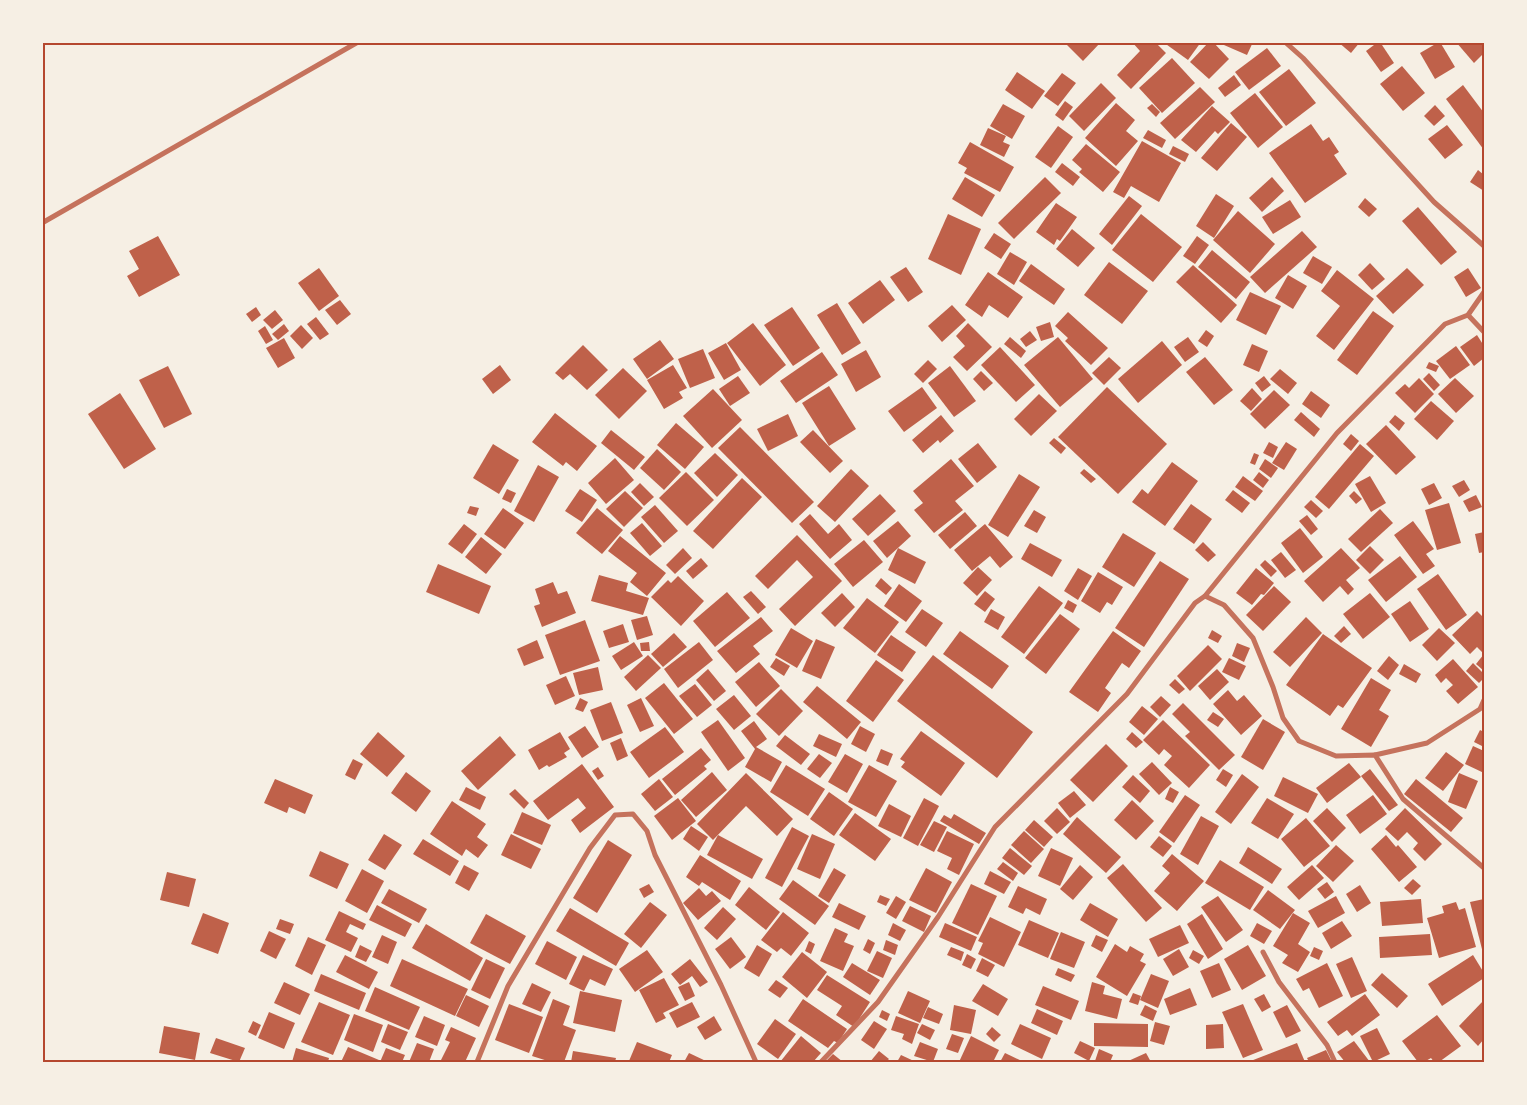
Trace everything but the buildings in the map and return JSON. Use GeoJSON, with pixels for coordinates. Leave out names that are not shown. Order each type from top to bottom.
{"type":"FeatureCollection","features":[{"type":"Feature","properties":{"kind":"street"},"geometry":{"type":"LineString","coordinates":[[42,223],[358,42]]}},
{"type":"Feature","properties":{"kind":"street"},"geometry":{"type":"LineString","coordinates":[[1285,42],[1303,58],[1434,202],[1484,246]]}},
{"type":"Feature","properties":{"kind":"street"},"geometry":{"type":"LineString","coordinates":[[821,1062],[878,1002],[938,917],[995,827],[1128,694],[1195,603],[1205,596],[1348,422],[1445,324],[1468,315],[1484,292]]}},
{"type":"Feature","properties":{"kind":"street"},"geometry":{"type":"LineString","coordinates":[[1468,315],[1484,332]]}},
{"type":"Feature","properties":{"kind":"street"},"geometry":{"type":"LineString","coordinates":[[1205,596],[1224,605],[1252,638],[1273,687],[1283,718],[1299,741],[1336,756],[1375,755],[1427,743],[1480,708],[1484,700]]}},
{"type":"Feature","properties":{"kind":"street"},"geometry":{"type":"LineString","coordinates":[[1375,755],[1403,799],[1484,868]]}},
{"type":"Feature","properties":{"kind":"street"},"geometry":{"type":"LineString","coordinates":[[476,1062],[508,986],[590,848],[615,815],[633,814],[647,830],[655,855],[721,986],[756,1062]]}},
{"type":"Feature","properties":{"kind":"street"},"geometry":{"type":"LineString","coordinates":[[1263,952],[1279,982],[1327,1045],[1335,1062]]}}]}
